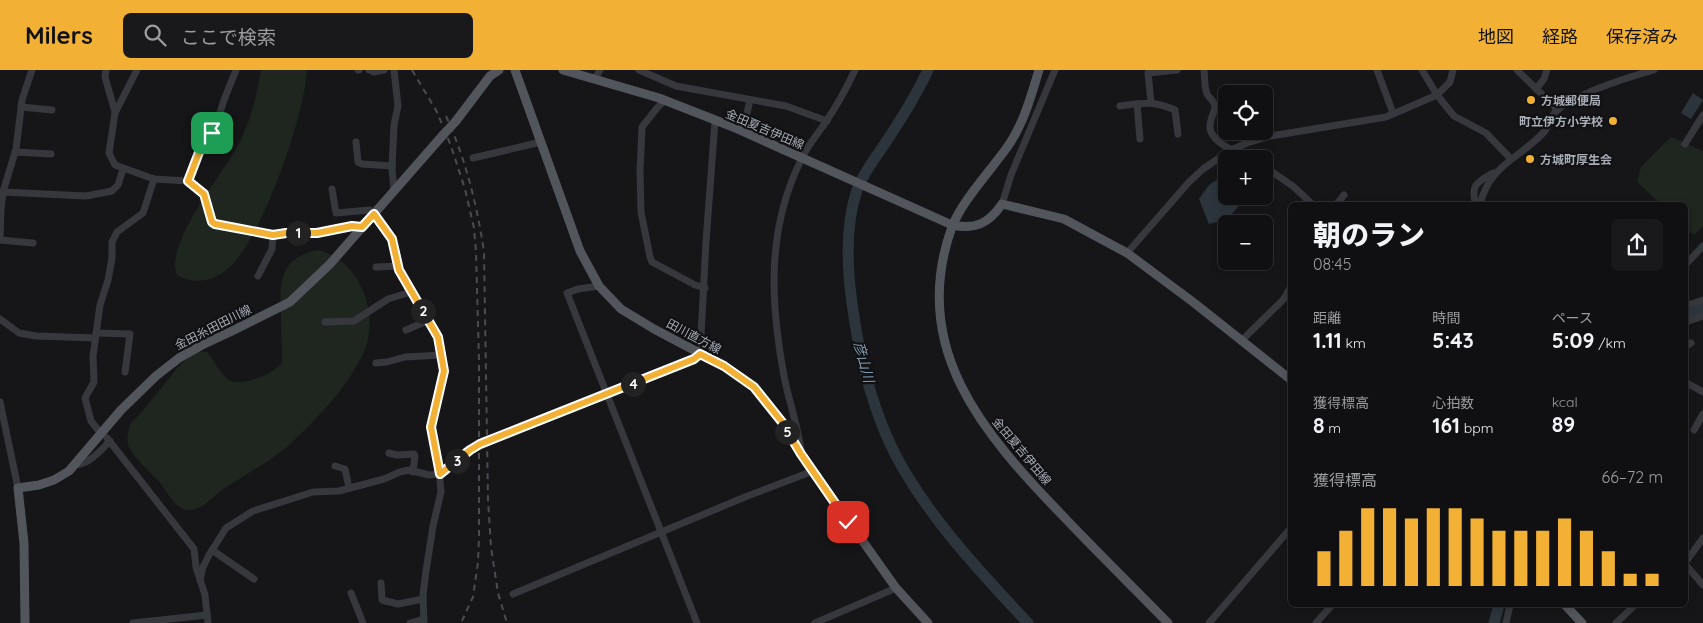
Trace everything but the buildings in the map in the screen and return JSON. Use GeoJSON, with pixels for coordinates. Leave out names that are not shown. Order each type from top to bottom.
{"type":"FeatureCollection","features":[{"type":"Feature","properties":{"kind":"main road","name":"金田糸田田川線"},"geometry":{"type":"LineString","coordinates":[[18,488],[39,485],[54,480],[69,471],[121,410],[156,376],[179,358],[202,344],[290,302],[330,264],[456,121],[490,76],[499,70]]}},
{"type":"Feature","properties":{"kind":"main road","name":"田川直方線"},"geometry":{"type":"LineString","coordinates":[[515,70],[580,251],[599,286],[621,309],[724,366],[754,387],[782,422],[801,454],[896,588],[928,623]]}},
{"type":"Feature","properties":{"kind":"main road","name":"金田夏吉伊田線"},"geometry":{"type":"LineString","coordinates":[[563,70],[598,74],[665,100],[735,128],[948,223],[964,228],[986,222],[1002,204]]}},
{"type":"Feature","properties":{"kind":"main road","name":"金田夏吉伊田線"},"geometry":{"type":"LineString","coordinates":[[1040,70],[1024,118],[1016,133],[962,208],[948,223],[942,266],[940,316],[948,354],[964,394],[988,432],[1019,470],[1168,623]]}},
{"type":"Feature","properties":{"kind":"main road"},"geometry":{"type":"LineString","coordinates":[[1002,204],[1064,219],[1127,253],[1193,302],[1288,377]]}},
{"type":"Feature","properties":{"kind":"main road"},"geometry":{"type":"LineString","coordinates":[[18,488],[24,543],[25,623]]}},
{"type":"Feature","properties":{"kind":"main road"},"geometry":{"type":"LineString","coordinates":[[1567,607],[1582,623]]}},
{"type":"Feature","properties":{"kind":"street"},"geometry":{"type":"LineString","coordinates":[[32,70],[22,100],[15,152],[4,192],[1,209],[0,239],[33,243]]}},
{"type":"Feature","properties":{"kind":"street"},"geometry":{"type":"LineString","coordinates":[[106,70],[115,113]]}},
{"type":"Feature","properties":{"kind":"street"},"geometry":{"type":"LineString","coordinates":[[137,70],[115,113],[109,153],[115,165],[154,179],[188,181],[204,194],[212,222],[215,224],[273,235],[317,233],[352,226],[362,227]]}},
{"type":"Feature","properties":{"kind":"street"},"geometry":{"type":"LineString","coordinates":[[188,181],[203,142],[212,133],[216,125],[236,70]]}},
{"type":"Feature","properties":{"kind":"street"},"geometry":{"type":"LineString","coordinates":[[369,70],[374,72],[384,70]]}},
{"type":"Feature","properties":{"kind":"street"},"geometry":{"type":"LineString","coordinates":[[394,70],[398,106],[394,125],[392,166],[394,191]]}},
{"type":"Feature","properties":{"kind":"street"},"geometry":{"type":"LineString","coordinates":[[639,70],[676,86],[786,106],[827,121]]}},
{"type":"Feature","properties":{"kind":"street"},"geometry":{"type":"LineString","coordinates":[[801,454],[784,374],[774,310],[774,265],[782,206],[804,159],[855,70]]}},
{"type":"Feature","properties":{"kind":"street"},"geometry":{"type":"LineString","coordinates":[[1002,204],[1011,175],[1055,70]]}},
{"type":"Feature","properties":{"kind":"street"},"geometry":{"type":"LineString","coordinates":[[1150,102],[1148,74],[1177,70]]}},
{"type":"Feature","properties":{"kind":"street"},"geometry":{"type":"LineString","coordinates":[[1204,70],[1207,94],[1215,107],[1210,130],[1218,141],[1232,150],[1246,143],[1271,136],[1386,117],[1437,95],[1450,82],[1453,70]]}},
{"type":"Feature","properties":{"kind":"street"},"geometry":{"type":"LineString","coordinates":[[1377,70],[1393,113]]}},
{"type":"Feature","properties":{"kind":"street"},"geometry":{"type":"LineString","coordinates":[[1422,70],[1437,95],[1454,116],[1486,133],[1511,159]]}},
{"type":"Feature","properties":{"kind":"street"},"geometry":{"type":"LineString","coordinates":[[1517,70],[1558,110]]}},
{"type":"Feature","properties":{"kind":"street"},"geometry":{"type":"LineString","coordinates":[[1536,89],[1544,79],[1547,70]]}},
{"type":"Feature","properties":{"kind":"street"},"geometry":{"type":"LineString","coordinates":[[1626,70],[1630,78]]}},
{"type":"Feature","properties":{"kind":"street"},"geometry":{"type":"LineString","coordinates":[[1475,202],[1473,194],[1477,183],[1498,170],[1546,130],[1558,110],[1598,89],[1654,70]]}},
{"type":"Feature","properties":{"kind":"street"},"geometry":{"type":"LineString","coordinates":[[665,100],[642,127],[641,212],[650,257],[652,262],[704,288]]}},
{"type":"Feature","properties":{"kind":"street"},"geometry":{"type":"LineString","coordinates":[[735,128],[747,113],[750,100]]}},
{"type":"Feature","properties":{"kind":"street"},"geometry":{"type":"LineString","coordinates":[[1120,106],[1150,102],[1175,110],[1178,134]]}},
{"type":"Feature","properties":{"kind":"street"},"geometry":{"type":"LineString","coordinates":[[1137,104],[1140,139]]}},
{"type":"Feature","properties":{"kind":"street"},"geometry":{"type":"LineString","coordinates":[[21,107],[52,110]]}},
{"type":"Feature","properties":{"kind":"street"},"geometry":{"type":"LineString","coordinates":[[1684,144],[1703,115]]}},
{"type":"Feature","properties":{"kind":"street"},"geometry":{"type":"LineString","coordinates":[[200,580],[203,568],[212,550],[226,528],[254,511],[313,492],[349,488],[409,470],[428,475],[440,474],[480,444],[694,359],[700,354],[715,121]]}},
{"type":"Feature","properties":{"kind":"street"},"geometry":{"type":"LineString","coordinates":[[356,142],[358,162],[362,164],[392,166]]}},
{"type":"Feature","properties":{"kind":"street"},"geometry":{"type":"LineString","coordinates":[[473,158],[541,142]]}},
{"type":"Feature","properties":{"kind":"street"},"geometry":{"type":"LineString","coordinates":[[15,152],[50,154]]}},
{"type":"Feature","properties":{"kind":"street"},"geometry":{"type":"LineString","coordinates":[[1127,253],[1189,182],[1203,169],[1218,159]]}},
{"type":"Feature","properties":{"kind":"street"},"geometry":{"type":"LineString","coordinates":[[4,192],[86,196],[112,190],[118,185],[123,169]]}},
{"type":"Feature","properties":{"kind":"street"},"geometry":{"type":"LineString","coordinates":[[1481,202],[1486,184],[1498,170]]}},
{"type":"Feature","properties":{"kind":"street"},"geometry":{"type":"LineString","coordinates":[[1273,172],[1311,202]]}},
{"type":"Feature","properties":{"kind":"street"},"geometry":{"type":"LineString","coordinates":[[98,430],[91,421],[84,398],[94,382],[93,356],[100,305],[108,280],[112,258],[112,242],[117,232],[143,213],[154,179]]}},
{"type":"Feature","properties":{"kind":"street"},"geometry":{"type":"LineString","coordinates":[[332,189],[336,212],[370,210],[392,239],[398,266],[438,337],[444,371],[431,427],[440,474],[441,492],[430,545],[423,598],[424,621],[410,623]]}},
{"type":"Feature","properties":{"kind":"street"},"geometry":{"type":"LineString","coordinates":[[1338,202],[1344,195]]}},
{"type":"Feature","properties":{"kind":"street"},"geometry":{"type":"LineString","coordinates":[[258,276],[272,249],[273,235]]}},
{"type":"Feature","properties":{"kind":"street"},"geometry":{"type":"LineString","coordinates":[[1688,262],[1703,246]]}},
{"type":"Feature","properties":{"kind":"street"},"geometry":{"type":"LineString","coordinates":[[376,267],[398,266]]}},
{"type":"Feature","properties":{"kind":"street"},"geometry":{"type":"LineString","coordinates":[[599,286],[578,288],[567,293],[697,623]]}},
{"type":"Feature","properties":{"kind":"street"},"geometry":{"type":"LineString","coordinates":[[1240,341],[1283,300],[1288,291]]}},
{"type":"Feature","properties":{"kind":"street"},"geometry":{"type":"LineString","coordinates":[[325,322],[354,322],[388,299],[412,292]]}},
{"type":"Feature","properties":{"kind":"street"},"geometry":{"type":"LineString","coordinates":[[1688,305],[1703,300]]}},
{"type":"Feature","properties":{"kind":"street"},"geometry":{"type":"LineString","coordinates":[[1688,321],[1703,316]]}},
{"type":"Feature","properties":{"kind":"street"},"geometry":{"type":"LineString","coordinates":[[0,319],[19,333],[36,336],[130,334],[125,372]]}},
{"type":"Feature","properties":{"kind":"street"},"geometry":{"type":"LineString","coordinates":[[406,330],[429,320]]}},
{"type":"Feature","properties":{"kind":"street"},"geometry":{"type":"LineString","coordinates":[[376,363],[405,357],[441,355]]}},
{"type":"Feature","properties":{"kind":"street"},"geometry":{"type":"LineString","coordinates":[[1688,384],[1703,392]]}},
{"type":"Feature","properties":{"kind":"street"},"geometry":{"type":"LineString","coordinates":[[0,402],[18,488]]}},
{"type":"Feature","properties":{"kind":"street"},"geometry":{"type":"LineString","coordinates":[[1694,430],[1703,414]]}},
{"type":"Feature","properties":{"kind":"street"},"geometry":{"type":"LineString","coordinates":[[74,465],[82,465],[96,455],[108,440],[194,548],[196,567],[205,595],[208,623]]}},
{"type":"Feature","properties":{"kind":"street"},"geometry":{"type":"LineString","coordinates":[[389,453],[397,455],[414,454],[416,456],[413,472]]}},
{"type":"Feature","properties":{"kind":"street"},"geometry":{"type":"LineString","coordinates":[[335,466],[345,469],[349,488]]}},
{"type":"Feature","properties":{"kind":"street"},"geometry":{"type":"LineString","coordinates":[[513,594],[813,471]]}},
{"type":"Feature","properties":{"kind":"street"},"geometry":{"type":"LineString","coordinates":[[1209,623],[1288,531]]}},
{"type":"Feature","properties":{"kind":"street"},"geometry":{"type":"LineString","coordinates":[[1688,560],[1703,538]]}},
{"type":"Feature","properties":{"kind":"street"},"geometry":{"type":"LineString","coordinates":[[212,550],[254,579]]}},
{"type":"Feature","properties":{"kind":"street"},"geometry":{"type":"LineString","coordinates":[[1688,568],[1703,585]]}},
{"type":"Feature","properties":{"kind":"street"},"geometry":{"type":"LineString","coordinates":[[381,583],[382,600],[398,604],[423,598]]}},
{"type":"Feature","properties":{"kind":"street"},"geometry":{"type":"LineString","coordinates":[[815,623],[896,588]]}},
{"type":"Feature","properties":{"kind":"street"},"geometry":{"type":"LineString","coordinates":[[351,593],[362,623]]}},
{"type":"Feature","properties":{"kind":"street"},"geometry":{"type":"LineString","coordinates":[[1316,623],[1330,607]]}},
{"type":"Feature","properties":{"kind":"street"},"geometry":{"type":"LineString","coordinates":[[1506,623],[1510,607]]}},
{"type":"Feature","properties":{"kind":"street"},"geometry":{"type":"LineString","coordinates":[[1616,623],[1633,607]]}},
{"type":"Feature","properties":{"kind":"street"},"geometry":{"type":"LineString","coordinates":[[133,623],[207,615]]}},
{"type":"Feature","properties":{"kind":"shaded area"},"geometry":{"type":"Polygon","coordinates":[[[261,70],[307,70],[299,115],[273,191],[250,240],[237,259],[224,272],[213,278],[201,281],[183,278],[177,275],[175,268],[178,249],[201,202],[239,143],[253,107],[261,70]]]}},
{"type":"Feature","properties":{"kind":"shaded area"},"geometry":{"type":"Polygon","coordinates":[[[1693,93],[1703,100],[1691,119],[1681,113],[1693,93]]]}},
{"type":"Feature","properties":{"kind":"shaded area"},"geometry":{"type":"Polygon","coordinates":[[[1671,137],[1703,151],[1703,226],[1694,235],[1688,230],[1688,202],[1659,202],[1637,182],[1641,167],[1671,137]]]}},
{"type":"Feature","properties":{"kind":"shaded area"},"geometry":{"type":"Polygon","coordinates":[[[1218,180],[1218,205],[1240,205],[1231,215],[1218,215],[1218,222],[1209,224],[1199,199],[1218,180]]]}},
{"type":"Feature","properties":{"kind":"shaded area"},"geometry":{"type":"Polygon","coordinates":[[[317,250],[332,255],[345,265],[356,277],[364,292],[370,325],[368,341],[362,356],[347,381],[329,404],[288,446],[222,490],[202,506],[192,510],[179,507],[161,484],[139,462],[129,447],[128,433],[130,425],[179,366],[195,354],[207,352],[223,374],[234,382],[249,381],[265,375],[278,367],[282,362],[281,293],[284,274],[288,266],[295,259],[317,250]]]}},
{"type":"Feature","properties":{"kind":"waterway","name":"彦山川"},"geometry":{"type":"LineString","coordinates":[[928,70],[890,136],[862,178],[853,203],[850,217],[848,261],[857,337],[875,405],[899,462],[931,511],[969,559],[1028,623]]}},
{"type":"Feature","properties":{"kind":"waterway"},"geometry":{"type":"LineString","coordinates":[[1688,315],[1703,309]]}},
{"type":"Feature","properties":{"kind":"waterway"},"geometry":{"type":"LineString","coordinates":[[1494,623],[1498,607]]}},
{"type":"Feature","properties":{"kind":"railway"},"geometry":{"type":"LineString","coordinates":[[412,70],[437,112],[451,146],[465,189],[474,228],[479,361],[479,537],[473,597],[461,623]]}},
{"type":"Feature","properties":{"kind":"railway"},"geometry":{"type":"LineString","coordinates":[[446,116],[470,183],[484,252],[488,500],[491,547],[498,593],[507,623]]}},
{"type":"Feature","properties":{"kind":"place","name":"方城郵便局"},"geometry":{"type":"Point","coordinates":[1531,100]}},
{"type":"Feature","properties":{"kind":"place","name":"町立伊方小学校"},"geometry":{"type":"Point","coordinates":[1613,121]}},
{"type":"Feature","properties":{"kind":"place","name":"方城町厚生会"},"geometry":{"type":"Point","coordinates":[1530,159]}},
{"type":"Feature","properties":{"kind":"route"},"geometry":{"type":"LineString","coordinates":[[212,133],[203,142],[188,181],[198,187],[204,194],[212,222],[215,224],[273,235],[317,233],[352,226],[362,227],[374,214],[384,226],[392,239],[399,270],[438,337],[444,371],[431,427],[440,474],[480,444],[606,395],[694,359],[700,354],[724,366],[754,387],[782,422],[801,454],[848,522]]}}]}
